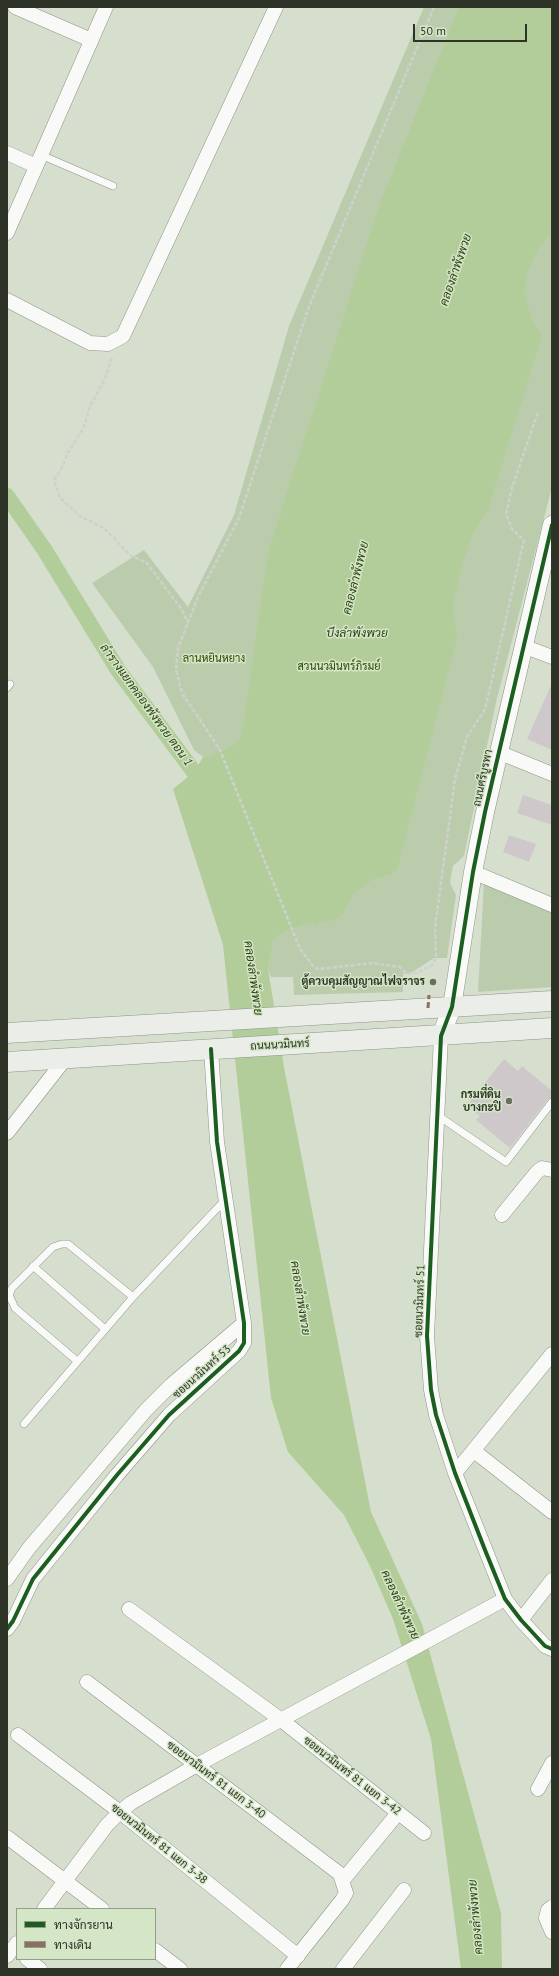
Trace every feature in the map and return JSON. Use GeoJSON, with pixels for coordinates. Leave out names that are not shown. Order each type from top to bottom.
{"type":"FeatureCollection","features":[{"type":"Feature","properties":{"kind":"main road"},"geometry":{"type":"LineString","coordinates":[[7,1033],[552,1001]]}},
{"type":"Feature","properties":{"kind":"main road","name":"ถนนนวมินทร์"},"geometry":{"type":"LineString","coordinates":[[7,1062],[552,1028]]}},
{"type":"Feature","properties":{"kind":"street"},"geometry":{"type":"LineString","coordinates":[[15,7],[91,40]]}},
{"type":"Feature","properties":{"kind":"street"},"geometry":{"type":"LineString","coordinates":[[7,233],[106,7]]}},
{"type":"Feature","properties":{"kind":"street"},"geometry":{"type":"LineString","coordinates":[[7,300],[90,343],[108,344],[123,336],[276,7]]}},
{"type":"Feature","properties":{"kind":"street"},"geometry":{"type":"LineString","coordinates":[[7,154],[38,161]]}},
{"type":"Feature","properties":{"kind":"street","name":"ถนนศรีบูรพา"},"geometry":{"type":"LineString","coordinates":[[441,1036],[452,1007],[473,872],[498,752],[551,534]]}},
{"type":"Feature","properties":{"kind":"street"},"geometry":{"type":"LineString","coordinates":[[523,646],[552,657]]}},
{"type":"Feature","properties":{"kind":"street"},"geometry":{"type":"LineString","coordinates":[[498,752],[552,774]]}},
{"type":"Feature","properties":{"kind":"street"},"geometry":{"type":"LineString","coordinates":[[473,872],[552,905]]}},
{"type":"Feature","properties":{"kind":"street","name":"ซอยนวมินทร์ 51"},"geometry":{"type":"LineString","coordinates":[[441,1036],[427,1336],[431,1390],[435,1409],[455,1473],[506,1599],[521,1620],[546,1646],[552,1649]]}},
{"type":"Feature","properties":{"kind":"street","name":"ซอยนวมินทร์ 53"},"geometry":{"type":"LineString","coordinates":[[7,1629],[13,1621],[34,1579],[117,1475],[169,1415],[239,1351],[244,1343],[244,1323],[217,1142],[220,1048]]}},
{"type":"Feature","properties":{"kind":"street"},"geometry":{"type":"LineString","coordinates":[[7,1133],[66,1058]]}},
{"type":"Feature","properties":{"kind":"street"},"geometry":{"type":"LineString","coordinates":[[502,1215],[537,1172],[542,1168],[552,1170]]}},
{"type":"Feature","properties":{"kind":"street"},"geometry":{"type":"LineString","coordinates":[[7,1579],[29,1548],[146,1410],[171,1385],[244,1323]]}},
{"type":"Feature","properties":{"kind":"street"},"geometry":{"type":"LineString","coordinates":[[455,1473],[552,1354]]}},
{"type":"Feature","properties":{"kind":"street"},"geometry":{"type":"LineString","coordinates":[[474,1451],[552,1512]]}},
{"type":"Feature","properties":{"kind":"street"},"geometry":{"type":"LineString","coordinates":[[521,1620],[552,1580]]}},
{"type":"Feature","properties":{"kind":"street"},"geometry":{"type":"LineString","coordinates":[[45,1908],[107,1825],[120,1812],[196,1765],[506,1599]]}},
{"type":"Feature","properties":{"kind":"street","name":"ซอยนวมินทร์ 81 แยก 3-42"},"geometry":{"type":"LineString","coordinates":[[129,1609],[280,1719],[424,1833]]}},
{"type":"Feature","properties":{"kind":"street","name":"ซอยนวมินทร์ 81 แยก 3-40"},"geometry":{"type":"LineString","coordinates":[[87,1682],[335,1870],[343,1880]]}},
{"type":"Feature","properties":{"kind":"street","name":"ซอยนวมินทร์ 81 แยก 3-38"},"geometry":{"type":"LineString","coordinates":[[18,1734],[120,1812],[298,1956]]}},
{"type":"Feature","properties":{"kind":"street"},"geometry":{"type":"LineString","coordinates":[[538,1789],[552,1763]]}},
{"type":"Feature","properties":{"kind":"street"},"geometry":{"type":"LineString","coordinates":[[287,1969],[342,1900],[346,1892],[343,1880],[398,1813]]}},
{"type":"Feature","properties":{"kind":"street"},"geometry":{"type":"LineString","coordinates":[[7,1837],[101,1908]]}},
{"type":"Feature","properties":{"kind":"street"},"geometry":{"type":"LineString","coordinates":[[343,1969],[404,1890]]}},
{"type":"Feature","properties":{"kind":"street"},"geometry":{"type":"LineString","coordinates":[[552,1907],[548,1910],[546,1918],[552,1932]]}},
{"type":"Feature","properties":{"kind":"street"},"geometry":{"type":"LineString","coordinates":[[156,1951],[180,1969]]}},
{"type":"Feature","properties":{"kind":"street"},"geometry":{"type":"LineString","coordinates":[[28,1960],[40,1969]]}},
{"type":"Feature","properties":{"kind":"lane"},"geometry":{"type":"LineString","coordinates":[[38,161],[114,186]]}},
{"type":"Feature","properties":{"kind":"lane"},"geometry":{"type":"LineString","coordinates":[[437,1114],[506,1162],[552,1102]]}},
{"type":"Feature","properties":{"kind":"lane"},"geometry":{"type":"LineString","coordinates":[[24,1424],[133,1297],[226,1199]]}},
{"type":"Feature","properties":{"kind":"lane"},"geometry":{"type":"LineString","coordinates":[[77,1361],[15,1308],[9,1295],[12,1288],[53,1247],[68,1244],[133,1297]]}},
{"type":"Feature","properties":{"kind":"lane"},"geometry":{"type":"LineString","coordinates":[[33,1266],[105,1329]]}},
{"type":"Feature","properties":{"kind":"path"},"geometry":{"type":"LineString","coordinates":[[434,7],[308,309],[239,518],[198,597],[178,648],[176,670],[182,693],[220,750],[293,934],[300,949],[314,967],[319,969],[372,964],[400,967],[407,974],[417,973],[432,965],[436,958],[435,928],[455,779],[467,737],[484,711],[487,701],[524,540],[512,529],[506,514],[512,488],[538,412]]}},
{"type":"Feature","properties":{"kind":"path"},"geometry":{"type":"LineString","coordinates":[[110,364],[90,406],[84,427],[66,454],[63,466],[54,480],[60,498],[81,517],[104,528],[130,556],[146,562],[182,610],[188,623]]}},
{"type":"Feature","properties":{"kind":"green space","name":"บึงลำพังพวย"},"geometry":{"type":"Polygon","coordinates":[[[424,7],[552,7],[552,487],[497,698],[464,856],[453,866],[450,883],[456,895],[447,958],[434,958],[411,973],[403,974],[403,992],[294,995],[293,977],[271,977],[268,969],[274,940],[203,757],[194,750],[153,667],[92,583],[144,550],[188,607],[234,515],[289,326],[424,7]]]}},
{"type":"Feature","properties":{"kind":"green space"},"geometry":{"type":"Polygon","coordinates":[[[484,882],[552,910],[552,987],[478,992],[484,882]]]}},
{"type":"Feature","properties":{"kind":"water","name":"บึงลำพังพวย"},"geometry":{"type":"Polygon","coordinates":[[[459,7],[552,7],[552,233],[538,249],[528,271],[524,292],[535,326],[542,336],[488,510],[472,536],[462,563],[453,608],[457,639],[397,870],[391,874],[370,881],[353,895],[343,914],[336,920],[318,923],[318,926],[304,924],[280,934],[274,940],[268,969],[284,1067],[371,1512],[422,1624],[501,1913],[502,1969],[461,1969],[431,1739],[393,1619],[370,1566],[344,1515],[288,1452],[271,1398],[223,945],[173,789],[194,772],[203,757],[208,757],[239,742],[243,728],[268,552],[380,203],[459,7]]]}},
{"type":"Feature","properties":{"kind":"building"},"geometry":{"type":"Polygon","coordinates":[[[552,683],[552,750],[527,739],[552,683]]]}},
{"type":"Feature","properties":{"kind":"building"},"geometry":{"type":"Polygon","coordinates":[[[523,795],[552,805],[552,825],[517,813],[523,795]]]}},
{"type":"Feature","properties":{"kind":"building"},"geometry":{"type":"Polygon","coordinates":[[[509,835],[536,844],[529,862],[503,852],[509,835]]]}},
{"type":"Feature","properties":{"kind":"building","name":"กรมที่ดิน บางกะปิ"},"geometry":{"type":"Polygon","coordinates":[[[504,1059],[518,1071],[522,1066],[552,1091],[552,1097],[548,1099],[510,1148],[476,1120],[480,1116],[467,1105],[504,1059]]]}},
{"type":"Feature","properties":{"kind":"waterway","name":"ลำรางแยกคลองพังพวย ตอน 1"},"geometry":{"type":"LineString","coordinates":[[7,496],[44,549],[118,670],[194,772],[204,792]]}},
{"type":"Feature","properties":{"kind":"marked path"},"geometry":{"type":"LineString","coordinates":[[428,1008],[429,995]]}},
{"type":"Feature","properties":{"kind":"cycle path"},"geometry":{"type":"LineString","coordinates":[[552,525],[485,812],[473,872],[452,1007],[441,1036],[427,1336],[431,1390],[436,1415],[455,1473],[485,1550],[505,1599],[521,1620],[545,1646],[552,1649]]}},
{"type":"Feature","properties":{"kind":"cycle path"},"geometry":{"type":"LineString","coordinates":[[7,1629],[13,1621],[33,1579],[117,1475],[169,1415],[239,1351],[244,1343],[244,1323],[217,1142],[211,1049]]}},
{"type":"Feature","properties":{"kind":"place","name":"ตู้ควบคุมสัญญาณไฟจราจร"},"geometry":{"type":"Point","coordinates":[433,982]}},
{"type":"Feature","properties":{"kind":"place","name":"กรมที่ดิน บางกะปิ"},"geometry":{"type":"Point","coordinates":[509,1101]}},
{"type":"Feature","properties":{"kind":"water label","name":"คลองลำพังพวย"},"geometry":{"type":"Point","coordinates":[456,270]}},
{"type":"Feature","properties":{"kind":"water label","name":"คลองลำพังพวย"},"geometry":{"type":"Point","coordinates":[356,578]}},
{"type":"Feature","properties":{"kind":"water label","name":"คลองลำพังพวย"},"geometry":{"type":"Point","coordinates":[253,978]}},
{"type":"Feature","properties":{"kind":"water label","name":"คลองลำพังพวย"},"geometry":{"type":"Point","coordinates":[300,1298]}},
{"type":"Feature","properties":{"kind":"water label","name":"คลองลำพังพวย"},"geometry":{"type":"Point","coordinates":[400,1605]}},
{"type":"Feature","properties":{"kind":"water label","name":"คลองลำพังพวย"},"geometry":{"type":"Point","coordinates":[476,1917]}},
{"type":"Feature","properties":{"kind":"park label","name":"ลานหยินหยาง"},"geometry":{"type":"Point","coordinates":[214,659]}},
{"type":"Feature","properties":{"kind":"park label","name":"สวนนวมินทร์ภิรมย์"},"geometry":{"type":"Point","coordinates":[339,667]}}]}
